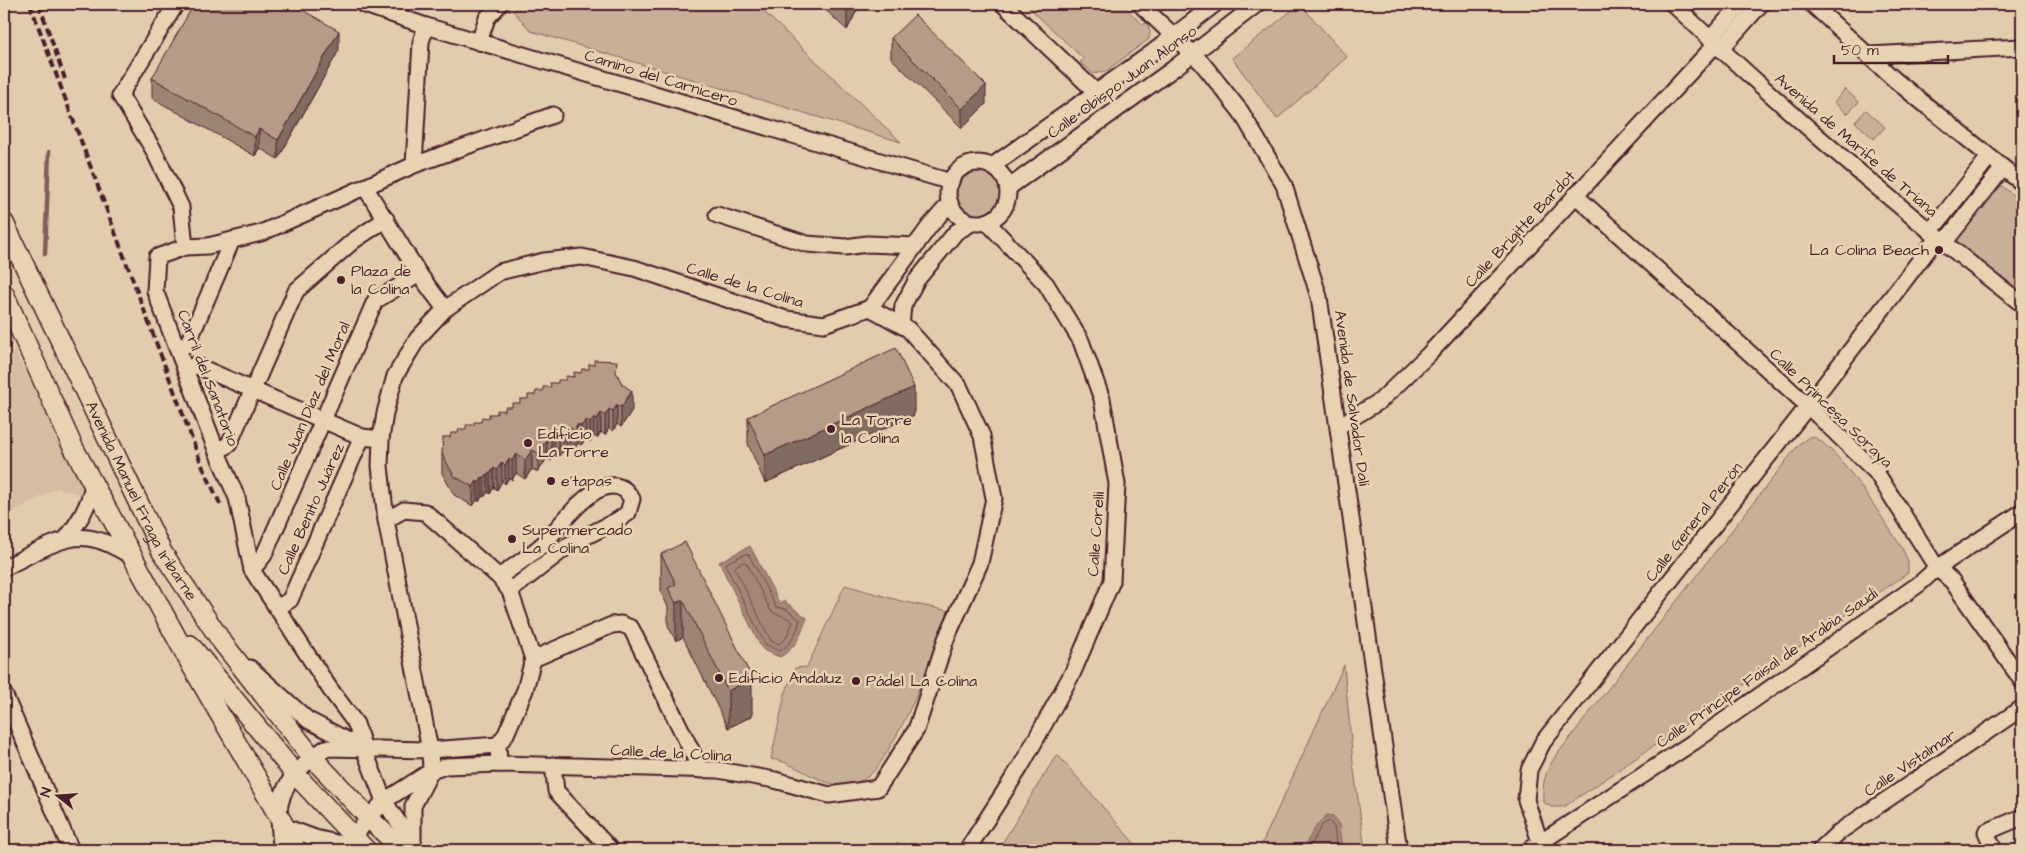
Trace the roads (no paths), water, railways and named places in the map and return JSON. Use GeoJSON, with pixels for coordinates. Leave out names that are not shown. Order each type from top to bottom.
{"type":"FeatureCollection","features":[{"type":"Feature","properties":{"kind":"main road","name":"Avenida Manuel Fraga Iribarne"},"geometry":{"type":"LineString","coordinates":[[4,223],[162,552],[222,642],[312,757],[369,818],[411,848]]}},
{"type":"Feature","properties":{"kind":"main road","name":"Avenida Manuel Fraga Iribarne"},"geometry":{"type":"LineString","coordinates":[[4,294],[72,445],[131,556],[166,615]]}},
{"type":"Feature","properties":{"kind":"main road"},"geometry":{"type":"LineString","coordinates":[[166,615],[351,846]]}},
{"type":"Feature","properties":{"kind":"main road"},"geometry":{"type":"LineString","coordinates":[[166,615],[193,668],[282,822],[296,850]]}},
{"type":"Feature","properties":{"kind":"street"},"geometry":{"type":"LineString","coordinates":[[176,4],[120,95],[152,149],[181,207],[185,247]]}},
{"type":"Feature","properties":{"kind":"street","name":"Camino del Carnicero"},"geometry":{"type":"LineString","coordinates":[[362,4],[426,26],[951,182]]}},
{"type":"Feature","properties":{"kind":"street"},"geometry":{"type":"LineString","coordinates":[[479,42],[487,18],[500,4]]}},
{"type":"Feature","properties":{"kind":"street"},"geometry":{"type":"LineString","coordinates":[[1003,4],[1096,93]]}},
{"type":"Feature","properties":{"kind":"street","name":"Avenida de Salvador Dalí"},"geometry":{"type":"LineString","coordinates":[[1140,4],[1192,53],[1241,112],[1284,185],[1319,297],[1399,850]]}},
{"type":"Feature","properties":{"kind":"street","name":"Calle Obispo Juan Alonso"},"geometry":{"type":"LineString","coordinates":[[992,166],[1096,93],[1215,4]]}},
{"type":"Feature","properties":{"kind":"street","name":"Calle Obispo Juan Alonso"},"geometry":{"type":"LineString","coordinates":[[1008,188],[1257,4]]}},
{"type":"Feature","properties":{"kind":"street","name":"Avenida de Marife de Triana"},"geometry":{"type":"LineString","coordinates":[[1673,4],[1852,168],[1937,238],[2022,304]]}},
{"type":"Feature","properties":{"kind":"street","name":"Calle Brigitte Bardot"},"geometry":{"type":"LineString","coordinates":[[1715,44],[1741,4]]}},
{"type":"Feature","properties":{"kind":"street","name":"Calle Brigitte Bardot"},"geometry":{"type":"LineString","coordinates":[[1339,426],[1380,401],[1429,354],[1715,44],[1761,4]]}},
{"type":"Feature","properties":{"kind":"street"},"geometry":{"type":"LineString","coordinates":[[1812,4],[1895,80],[2022,183]]}},
{"type":"Feature","properties":{"kind":"street"},"geometry":{"type":"LineString","coordinates":[[414,165],[421,42],[426,26]]}},
{"type":"Feature","properties":{"kind":"street"},"geometry":{"type":"LineString","coordinates":[[1869,55],[2022,46]]}},
{"type":"Feature","properties":{"kind":"street","name":"Carril del Sanatorio"},"geometry":{"type":"LineString","coordinates":[[411,848],[384,801],[356,724],[330,689],[252,570],[237,498],[217,452],[156,291],[157,257],[185,247],[208,246],[261,233],[414,165],[553,115]]}},
{"type":"Feature","properties":{"kind":"street","name":"Calle General Perón"},"geometry":{"type":"LineString","coordinates":[[1535,846],[1526,800],[1529,770],[1543,742],[1808,406],[1937,238],[1990,157]]}},
{"type":"Feature","properties":{"kind":"street"},"geometry":{"type":"LineString","coordinates":[[901,325],[903,306],[916,281],[956,232],[972,223],[988,222],[1002,212],[1006,204],[1008,188],[1005,179],[992,166],[973,164],[964,167],[951,182],[948,196],[950,203],[955,212],[963,219],[972,223]]}},
{"type":"Feature","properties":{"kind":"street","name":"Calle General Perón"},"geometry":{"type":"LineString","coordinates":[[1937,238],[2003,168]]}},
{"type":"Feature","properties":{"kind":"street"},"geometry":{"type":"LineString","coordinates":[[365,187],[419,274],[445,309]]}},
{"type":"Feature","properties":{"kind":"street","name":"Calle Princesa Soraya"},"geometry":{"type":"LineString","coordinates":[[1575,195],[1808,406],[1876,472],[1937,568],[1952,581],[2022,681]]}},
{"type":"Feature","properties":{"kind":"street"},"geometry":{"type":"LineString","coordinates":[[870,308],[950,203]]}},
{"type":"Feature","properties":{"kind":"street"},"geometry":{"type":"LineString","coordinates":[[716,215],[807,244],[845,247],[867,244],[916,246]]}},
{"type":"Feature","properties":{"kind":"street"},"geometry":{"type":"LineString","coordinates":[[217,452],[229,444],[296,291],[353,241],[386,219]]}},
{"type":"Feature","properties":{"kind":"street","name":"Calle Corelli"},"geometry":{"type":"LineString","coordinates":[[967,850],[1021,766],[1073,672],[1112,581],[1117,484],[1102,400],[1081,341],[1046,284],[988,222]]}},
{"type":"Feature","properties":{"kind":"street"},"geometry":{"type":"LineString","coordinates":[[179,350],[188,342],[232,240]]}},
{"type":"Feature","properties":{"kind":"street","name":"Calle de la Colina"},"geometry":{"type":"LineString","coordinates":[[351,846],[369,818],[384,801],[431,771],[446,766],[499,764],[718,770],[775,780],[829,795],[878,788],[916,730],[946,639],[980,563],[994,498],[982,436],[959,386],[908,329],[870,308],[824,324],[786,319],[634,268],[582,257],[544,261],[499,272],[445,309],[418,338],[395,376],[385,413],[381,439],[380,466],[386,520],[430,750],[431,771]]}},
{"type":"Feature","properties":{"kind":"street","name":"Calle Juan Díaz del Moral"},"geometry":{"type":"LineString","coordinates":[[252,570],[264,555],[375,302],[419,274]]}},
{"type":"Feature","properties":{"kind":"street"},"geometry":{"type":"LineString","coordinates":[[186,371],[195,365],[362,437]]}},
{"type":"Feature","properties":{"kind":"street","name":"Calle Benito Juárez"},"geometry":{"type":"LineString","coordinates":[[278,608],[290,600],[362,437],[381,439]]}},
{"type":"Feature","properties":{"kind":"street"},"geometry":{"type":"LineString","coordinates":[[66,539],[79,522],[89,504],[93,485]]}},
{"type":"Feature","properties":{"kind":"street"},"geometry":{"type":"LineString","coordinates":[[499,576],[543,544],[578,505],[600,489],[610,486],[624,490],[632,499],[628,513],[618,520],[569,544],[510,591]]}},
{"type":"Feature","properties":{"kind":"street"},"geometry":{"type":"LineString","coordinates":[[386,520],[404,510],[425,512],[499,576],[510,591],[533,659],[525,690],[506,734],[498,745],[499,764]]}},
{"type":"Feature","properties":{"kind":"street","name":"Calle Principe Faisal de Arabia Saudi"},"geometry":{"type":"LineString","coordinates":[[1535,846],[1695,741],[1919,584],[1937,568],[2022,512]]}},
{"type":"Feature","properties":{"kind":"street"},"geometry":{"type":"LineString","coordinates":[[4,568],[66,539],[86,537],[105,542],[131,556]]}},
{"type":"Feature","properties":{"kind":"street"},"geometry":{"type":"LineString","coordinates":[[533,659],[612,625],[621,624],[631,628],[701,770]]}},
{"type":"Feature","properties":{"kind":"street"},"geometry":{"type":"LineString","coordinates":[[222,642],[308,720],[364,749]]}},
{"type":"Feature","properties":{"kind":"street"},"geometry":{"type":"LineString","coordinates":[[4,694],[71,850]]}},
{"type":"Feature","properties":{"kind":"street","name":"Calle Vistalmar"},"geometry":{"type":"LineString","coordinates":[[1820,850],[1839,832],[2022,708]]}},
{"type":"Feature","properties":{"kind":"street"},"geometry":{"type":"LineString","coordinates":[[281,850],[282,822],[280,801],[287,785],[312,757],[326,748],[430,750],[498,745]]}},
{"type":"Feature","properties":{"kind":"street"},"geometry":{"type":"LineString","coordinates":[[553,765],[556,791],[611,850]]}},
{"type":"Feature","properties":{"kind":"street"},"geometry":{"type":"LineString","coordinates":[[411,848],[413,806],[431,771]]}},
{"type":"Feature","properties":{"kind":"street"},"geometry":{"type":"LineString","coordinates":[[1994,850],[1986,832],[2022,817]]}},
{"type":"Feature","properties":{"kind":"street"},"geometry":{"type":"LineString","coordinates":[[282,822],[315,838],[351,846]]}},
{"type":"Feature","properties":{"kind":"water"},"geometry":{"type":"Polygon","coordinates":[[[750,546],[780,604],[784,601],[807,618],[800,636],[794,645],[780,657],[765,651],[761,647],[719,562],[750,546]]]}},
{"type":"Feature","properties":{"kind":"water"},"geometry":{"type":"Polygon","coordinates":[[[1327,815],[1333,816],[1339,825],[1342,850],[1302,850],[1316,827],[1327,815]]]}},
{"type":"Feature","properties":{"kind":"waterway"},"geometry":{"type":"LineString","coordinates":[[45,254],[49,152]]}},
{"type":"Feature","properties":{"kind":"railway"},"geometry":{"type":"LineString","coordinates":[[30,4],[201,463],[222,508]]}},
{"type":"Feature","properties":{"kind":"railway"},"geometry":{"type":"LineString","coordinates":[[39,4],[65,79]]}},
{"type":"Feature","properties":{"kind":"place","name":"La Colina Beach"},"geometry":{"type":"Point","coordinates":[1939,250]}},
{"type":"Feature","properties":{"kind":"place","name":"Plaza de la Colina"},"geometry":{"type":"Point","coordinates":[341,280]}},
{"type":"Feature","properties":{"kind":"place","name":"La Torre la Colina"},"geometry":{"type":"Point","coordinates":[831,429]}},
{"type":"Feature","properties":{"kind":"place","name":"Edificio La Torre"},"geometry":{"type":"Point","coordinates":[528,443]}},
{"type":"Feature","properties":{"kind":"place","name":"e'tapas"},"geometry":{"type":"Point","coordinates":[551,481]}},
{"type":"Feature","properties":{"kind":"place","name":"Supermercado La Colina"},"geometry":{"type":"Point","coordinates":[512,539]}},
{"type":"Feature","properties":{"kind":"place","name":"Edificio Andaluz"},"geometry":{"type":"Point","coordinates":[719,678]}},
{"type":"Feature","properties":{"kind":"place","name":"Pádel La Colina"},"geometry":{"type":"Point","coordinates":[856,681]}}]}
